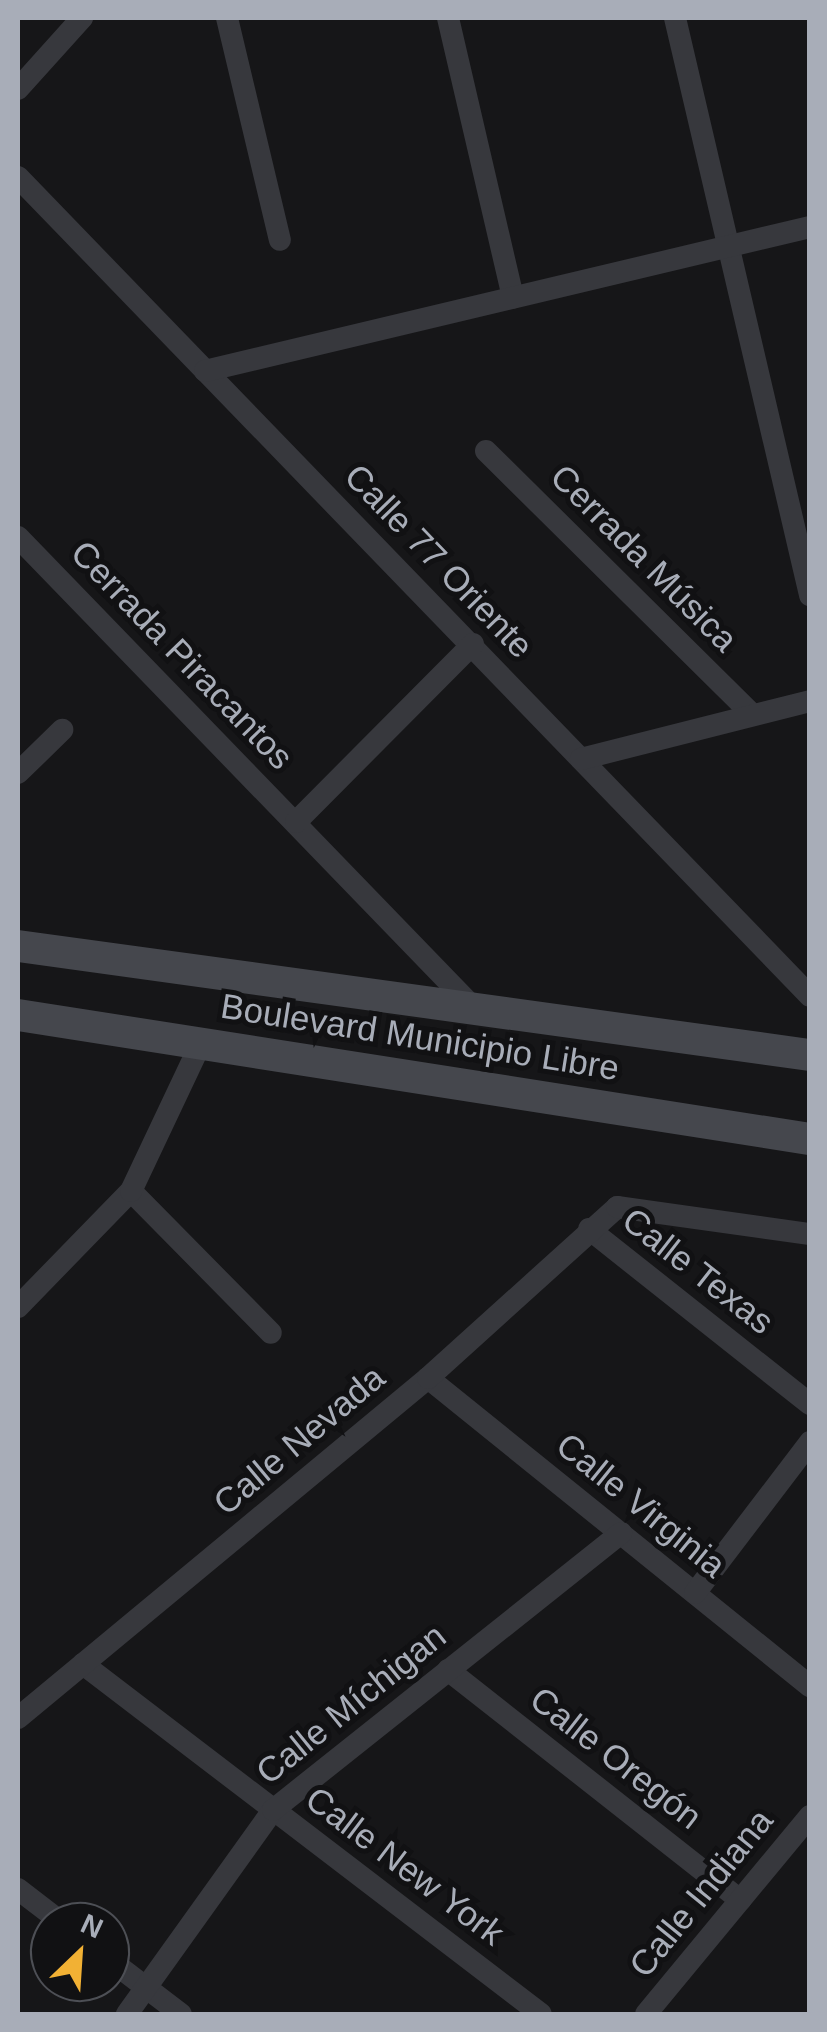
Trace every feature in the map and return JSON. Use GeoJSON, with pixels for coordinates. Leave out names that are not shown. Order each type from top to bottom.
{"type":"FeatureCollection","features":[{"type":"Feature","properties":{"kind":"main road","name":"Boulevard Municipio Libre"},"geometry":{"type":"LineString","coordinates":[[18,946],[810,1055]]}},
{"type":"Feature","properties":{"kind":"main road","name":"Boulevard Municipio Libre"},"geometry":{"type":"LineString","coordinates":[[18,1015],[810,1139]]}},
{"type":"Feature","properties":{"kind":"street"},"geometry":{"type":"LineString","coordinates":[[18,89],[82,18]]}},
{"type":"Feature","properties":{"kind":"street"},"geometry":{"type":"LineString","coordinates":[[227,18],[280,240]]}},
{"type":"Feature","properties":{"kind":"street"},"geometry":{"type":"LineString","coordinates":[[448,18],[513,298]]}},
{"type":"Feature","properties":{"kind":"street"},"geometry":{"type":"LineString","coordinates":[[675,18],[810,595]]}},
{"type":"Feature","properties":{"kind":"street","name":"Calle 77 Oriente"},"geometry":{"type":"LineString","coordinates":[[18,177],[580,759],[806,987]]}},
{"type":"Feature","properties":{"kind":"street"},"geometry":{"type":"LineString","coordinates":[[205,371],[810,227]]}},
{"type":"Feature","properties":{"kind":"street","name":"Cerrada Música"},"geometry":{"type":"LineString","coordinates":[[486,450],[753,715]]}},
{"type":"Feature","properties":{"kind":"street","name":"Cerrada Piracantos"},"geometry":{"type":"LineString","coordinates":[[18,537],[474,1009]]}},
{"type":"Feature","properties":{"kind":"street","name":"Cerrada Piracantos"},"geometry":{"type":"LineString","coordinates":[[296,822],[473,644]]}},
{"type":"Feature","properties":{"kind":"street"},"geometry":{"type":"LineString","coordinates":[[580,759],[810,701]]}},
{"type":"Feature","properties":{"kind":"street"},"geometry":{"type":"LineString","coordinates":[[18,773],[62,730]]}},
{"type":"Feature","properties":{"kind":"street"},"geometry":{"type":"LineString","coordinates":[[18,1306],[131,1191],[202,1044]]}},
{"type":"Feature","properties":{"kind":"street"},"geometry":{"type":"LineString","coordinates":[[131,1191],[271,1333]]}},
{"type":"Feature","properties":{"kind":"street","name":"Calle Nevada"},"geometry":{"type":"LineString","coordinates":[[18,1718],[428,1378],[617,1207],[810,1234]]}},
{"type":"Feature","properties":{"kind":"street","name":"Calle Texas"},"geometry":{"type":"LineString","coordinates":[[589,1229],[810,1404]]}},
{"type":"Feature","properties":{"kind":"street","name":"Calle Virginia"},"geometry":{"type":"LineString","coordinates":[[428,1378],[810,1686]]}},
{"type":"Feature","properties":{"kind":"street"},"geometry":{"type":"LineString","coordinates":[[695,1593],[810,1442]]}},
{"type":"Feature","properties":{"kind":"street","name":"Calle Míchigan"},"geometry":{"type":"LineString","coordinates":[[127,2014],[273,1810],[621,1533]]}},
{"type":"Feature","properties":{"kind":"street","name":"Calle New York"},"geometry":{"type":"LineString","coordinates":[[83,1664],[541,2014]]}},
{"type":"Feature","properties":{"kind":"street","name":"Calle Oregón"},"geometry":{"type":"LineString","coordinates":[[448,1670],[740,1900]]}},
{"type":"Feature","properties":{"kind":"street","name":"Calle Indiana"},"geometry":{"type":"LineString","coordinates":[[646,2014],[810,1816]]}},
{"type":"Feature","properties":{"kind":"street"},"geometry":{"type":"LineString","coordinates":[[130,1975],[181,2014]]}}]}
